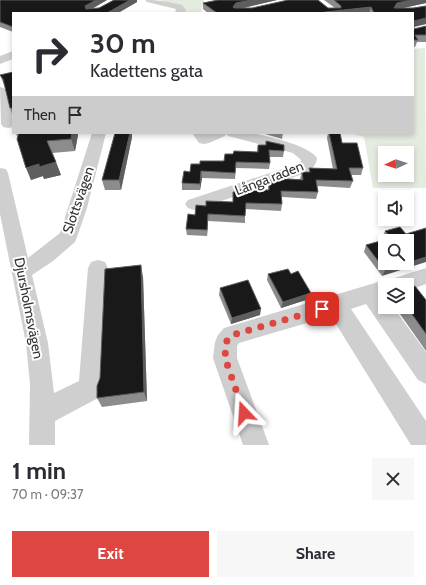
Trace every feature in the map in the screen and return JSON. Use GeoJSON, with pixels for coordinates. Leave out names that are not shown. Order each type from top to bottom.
{"type":"FeatureCollection","features":[{"type":"Feature","properties":{"kind":"street"},"geometry":{"type":"LineString","coordinates":[[150,0],[179,7],[180,12]]}},
{"type":"Feature","properties":{"kind":"street"},"geometry":{"type":"LineString","coordinates":[[0,61],[12,55]]}},
{"type":"Feature","properties":{"kind":"street"},"geometry":{"type":"LineString","coordinates":[[2,85],[7,125]]}},
{"type":"Feature","properties":{"kind":"street","name":"Slottsvägen"},"geometry":{"type":"LineString","coordinates":[[22,271],[46,256],[68,237],[78,208],[99,134]]}},
{"type":"Feature","properties":{"kind":"street"},"geometry":{"type":"LineString","coordinates":[[200,134],[204,140],[218,134]]}},
{"type":"Feature","properties":{"kind":"street","name":"Långa raden"},"geometry":{"type":"LineString","coordinates":[[194,204],[263,182],[300,169],[308,164],[309,158],[298,150],[237,134]]}},
{"type":"Feature","properties":{"kind":"street","name":"Djursholmsvägen"},"geometry":{"type":"LineString","coordinates":[[0,173],[37,343],[42,384],[42,445]]}},
{"type":"Feature","properties":{"kind":"street"},"geometry":{"type":"LineString","coordinates":[[43,412],[91,388],[98,268]]}},
{"type":"Feature","properties":{"kind":"street"},"geometry":{"type":"LineString","coordinates":[[414,280],[426,276]]}},
{"type":"Feature","properties":{"kind":"street"},"geometry":{"type":"LineString","coordinates":[[256,445],[225,358],[226,342],[232,335],[378,292]]}},
{"type":"Feature","properties":{"kind":"street"},"geometry":{"type":"LineString","coordinates":[[336,305],[426,445]]}},
{"type":"Feature","properties":{"kind":"street"},"geometry":{"type":"LineString","coordinates":[[391,314],[426,372]]}},
{"type":"Feature","properties":{"kind":"shaded area"},"geometry":{"type":"Polygon","coordinates":[[[160,0],[204,0],[201,12],[182,12],[182,8],[160,0]]]}},
{"type":"Feature","properties":{"kind":"shaded area"},"geometry":{"type":"Polygon","coordinates":[[[425,48],[426,188],[373,188],[364,137],[354,134],[414,134],[414,49],[425,48]]]}},
{"type":"Feature","properties":{"kind":"building"},"geometry":{"type":"Polygon","coordinates":[[[0,0],[96,0],[85,6],[86,9],[99,8],[114,0],[130,0],[109,12],[12,12],[12,27],[0,22],[0,0]]]}},
{"type":"Feature","properties":{"kind":"building"},"geometry":{"type":"Polygon","coordinates":[[[218,0],[251,0],[236,3],[233,7],[252,8],[288,0],[318,0],[328,8],[341,8],[341,6],[334,0],[412,0],[397,3],[394,8],[426,6],[426,18],[414,21],[414,12],[374,12],[371,7],[325,12],[216,12],[203,3],[218,0]]]}},
{"type":"Feature","properties":{"kind":"building"},"geometry":{"type":"Polygon","coordinates":[[[426,26],[426,35],[415,35],[418,40],[414,40],[414,29],[426,26]]]}},
{"type":"Feature","properties":{"kind":"building"},"geometry":{"type":"Polygon","coordinates":[[[12,72],[12,108],[10,108],[3,79],[0,75],[12,72]]]}},
{"type":"Feature","properties":{"kind":"building"},"geometry":{"type":"Polygon","coordinates":[[[19,134],[72,134],[71,139],[47,141],[56,162],[39,167],[39,164],[26,168],[17,139],[19,134]]]}},
{"type":"Feature","properties":{"kind":"building"},"geometry":{"type":"Polygon","coordinates":[[[115,134],[130,134],[119,180],[102,180],[115,134]]]}},
{"type":"Feature","properties":{"kind":"building"},"geometry":{"type":"Polygon","coordinates":[[[329,134],[340,134],[342,143],[357,143],[363,168],[349,168],[353,181],[316,180],[318,192],[281,191],[282,204],[246,203],[245,216],[208,214],[207,230],[186,229],[188,214],[195,215],[196,205],[206,206],[206,201],[233,202],[233,192],[243,189],[269,190],[269,181],[275,178],[303,180],[302,172],[310,172],[309,168],[337,169],[329,134]]]}},
{"type":"Feature","properties":{"kind":"building"},"geometry":{"type":"Polygon","coordinates":[[[266,141],[284,145],[284,151],[269,150],[270,163],[236,162],[235,173],[201,171],[200,184],[182,183],[184,171],[190,172],[191,164],[200,164],[200,161],[224,161],[225,154],[233,154],[234,151],[258,152],[258,145],[266,145],[266,141]]]}},
{"type":"Feature","properties":{"kind":"building"},"geometry":{"type":"Polygon","coordinates":[[[400,227],[406,234],[388,234],[385,231],[400,227]]]}},
{"type":"Feature","properties":{"kind":"building"},"geometry":{"type":"Polygon","coordinates":[[[426,228],[426,257],[414,261],[414,234],[406,234],[426,228]]]}},
{"type":"Feature","properties":{"kind":"building"},"geometry":{"type":"Polygon","coordinates":[[[378,242],[378,261],[366,245],[378,242]]]}},
{"type":"Feature","properties":{"kind":"building"},"geometry":{"type":"Polygon","coordinates":[[[141,265],[144,392],[97,398],[97,386],[100,378],[105,269],[141,265]]]}},
{"type":"Feature","properties":{"kind":"building"},"geometry":{"type":"Polygon","coordinates":[[[288,269],[291,274],[298,271],[311,293],[283,302],[268,274],[288,269]]]}},
{"type":"Feature","properties":{"kind":"building"},"geometry":{"type":"Polygon","coordinates":[[[248,280],[261,309],[232,318],[220,288],[248,280]]]}},
{"type":"Feature","properties":{"kind":"building"},"geometry":{"type":"Polygon","coordinates":[[[414,286],[426,300],[426,334],[412,314],[414,314],[414,286]]]}},
{"type":"Feature","properties":{"kind":"route"},"geometry":{"type":"LineString","coordinates":[[244,413],[225,358],[226,342],[232,335],[322,309]]}}]}
